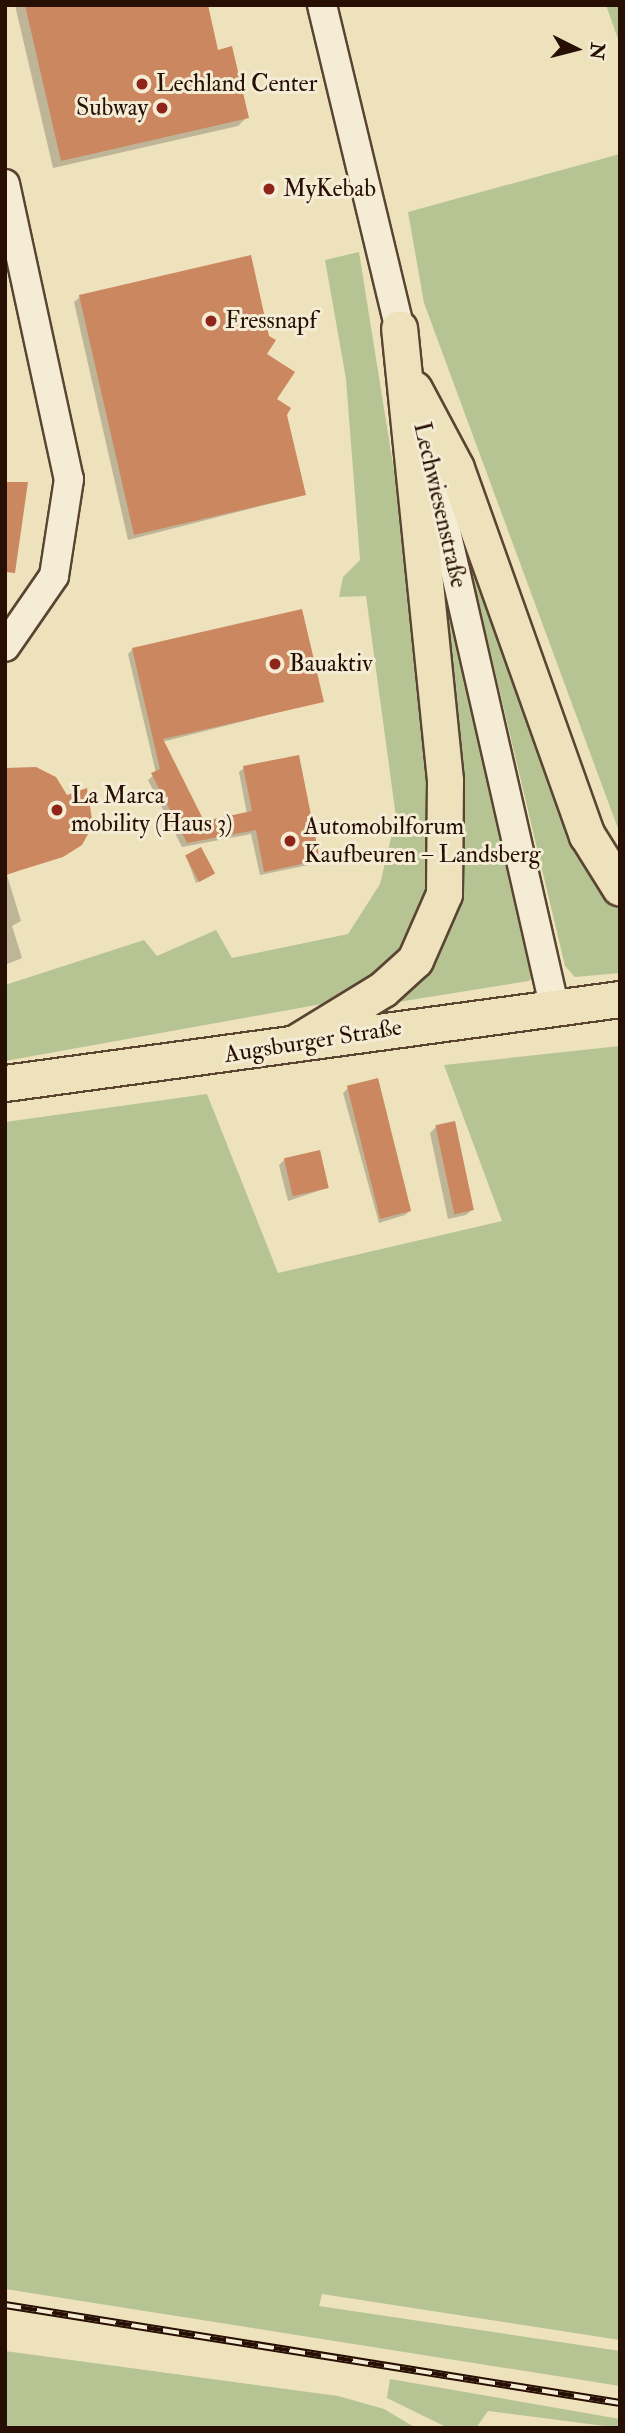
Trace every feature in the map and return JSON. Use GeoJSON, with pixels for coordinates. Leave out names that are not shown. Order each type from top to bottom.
{"type":"FeatureCollection","features":[{"type":"Feature","properties":{"kind":"main road"},"geometry":{"type":"LineString","coordinates":[[295,1043],[383,989],[415,960],[444,894],[444,780],[399,328]]}},
{"type":"Feature","properties":{"kind":"main road"},"geometry":{"type":"LineString","coordinates":[[414,388],[456,468],[587,835],[620,888]]}},
{"type":"Feature","properties":{"kind":"main road","name":"Augsburger Straße"},"geometry":{"type":"LineString","coordinates":[[5,1083],[554,1005],[620,999]]}},
{"type":"Feature","properties":{"kind":"street","name":"Lechwiesenstraße"},"geometry":{"type":"LineString","coordinates":[[322,5],[414,388],[554,1005]]}},
{"type":"Feature","properties":{"kind":"street"},"geometry":{"type":"LineString","coordinates":[[5,184],[69,479],[54,576],[5,646]]}},
{"type":"Feature","properties":{"kind":"green space"},"geometry":{"type":"Polygon","coordinates":[[[606,5],[620,5],[620,45],[606,5]]]}},
{"type":"Feature","properties":{"kind":"green space"},"geometry":{"type":"Polygon","coordinates":[[[620,154],[620,834],[424,303],[408,212],[620,154]]]}},
{"type":"Feature","properties":{"kind":"green space"},"geometry":{"type":"Polygon","coordinates":[[[359,252],[410,571],[435,867],[407,950],[333,1002],[5,1061],[5,985],[144,940],[157,956],[216,930],[232,958],[348,934],[380,884],[396,817],[366,596],[339,597],[343,577],[360,560],[346,379],[325,260],[359,252]]]}},
{"type":"Feature","properties":{"kind":"green space"},"geometry":{"type":"Polygon","coordinates":[[[459,520],[588,868],[620,911],[620,973],[575,977],[565,966],[459,520]]]}},
{"type":"Feature","properties":{"kind":"green space"},"geometry":{"type":"Polygon","coordinates":[[[432,538],[534,974],[529,981],[392,1003],[436,947],[432,538]]]}},
{"type":"Feature","properties":{"kind":"green space"},"geometry":{"type":"Polygon","coordinates":[[[620,1046],[620,2340],[322,2294],[319,2306],[620,2351],[620,2386],[5,2289],[5,1122],[207,1094],[278,1273],[502,1221],[444,1065],[620,1046]]]}},
{"type":"Feature","properties":{"kind":"green space"},"geometry":{"type":"Polygon","coordinates":[[[5,2351],[338,2396],[384,2409],[416,2428],[5,2428],[5,2351]]]}},
{"type":"Feature","properties":{"kind":"green space"},"geometry":{"type":"Polygon","coordinates":[[[390,2379],[620,2419],[620,2428],[488,2411],[476,2428],[448,2428],[387,2398],[390,2379]]]}},
{"type":"Feature","properties":{"kind":"building","name":"Lechland Center"},"geometry":{"type":"Polygon","coordinates":[[[25,5],[208,5],[218,50],[232,46],[249,118],[61,161],[25,5]]]}},
{"type":"Feature","properties":{"kind":"building"},"geometry":{"type":"Polygon","coordinates":[[[251,255],[269,336],[276,340],[267,354],[295,372],[277,399],[291,408],[287,415],[306,495],[134,535],[79,295],[251,255]]]}},
{"type":"Feature","properties":{"kind":"building"},"geometry":{"type":"Polygon","coordinates":[[[5,482],[28,482],[15,573],[5,572],[5,482]]]}},
{"type":"Feature","properties":{"kind":"building"},"geometry":{"type":"Polygon","coordinates":[[[302,609],[324,702],[163,739],[204,821],[252,811],[243,766],[299,755],[320,860],[264,872],[256,830],[187,843],[151,773],[160,769],[132,648],[302,609]]]}},
{"type":"Feature","properties":{"kind":"building"},"geometry":{"type":"Polygon","coordinates":[[[36,767],[56,777],[67,795],[87,788],[93,825],[82,845],[63,857],[5,875],[5,768],[36,767]]]}},
{"type":"Feature","properties":{"kind":"building"},"geometry":{"type":"Polygon","coordinates":[[[201,847],[215,873],[199,882],[185,855],[201,847]]]}},
{"type":"Feature","properties":{"kind":"building"},"geometry":{"type":"Polygon","coordinates":[[[378,1078],[411,1211],[380,1219],[347,1086],[378,1078]]]}},
{"type":"Feature","properties":{"kind":"building"},"geometry":{"type":"Polygon","coordinates":[[[455,1121],[474,1210],[454,1214],[435,1125],[455,1121]]]}},
{"type":"Feature","properties":{"kind":"building"},"geometry":{"type":"Polygon","coordinates":[[[320,1150],[329,1188],[293,1196],[284,1158],[320,1150]]]}},
{"type":"Feature","properties":{"kind":"railway"},"geometry":{"type":"LineString","coordinates":[[5,2305],[620,2403]]}},
{"type":"Feature","properties":{"kind":"place","name":"Lechland Center"},"geometry":{"type":"Point","coordinates":[142,84]}},
{"type":"Feature","properties":{"kind":"place","name":"Subway"},"geometry":{"type":"Point","coordinates":[162,108]}},
{"type":"Feature","properties":{"kind":"place","name":"MyKebab"},"geometry":{"type":"Point","coordinates":[269,189]}},
{"type":"Feature","properties":{"kind":"place","name":"Fressnapf"},"geometry":{"type":"Point","coordinates":[211,321]}},
{"type":"Feature","properties":{"kind":"place","name":"Bauaktiv"},"geometry":{"type":"Point","coordinates":[275,664]}},
{"type":"Feature","properties":{"kind":"place","name":"La Marca mobility (Haus 3)"},"geometry":{"type":"Point","coordinates":[57,810]}},
{"type":"Feature","properties":{"kind":"place","name":"Automobilforum Kaufbeuren – Landsberg"},"geometry":{"type":"Point","coordinates":[290,841]}}]}
